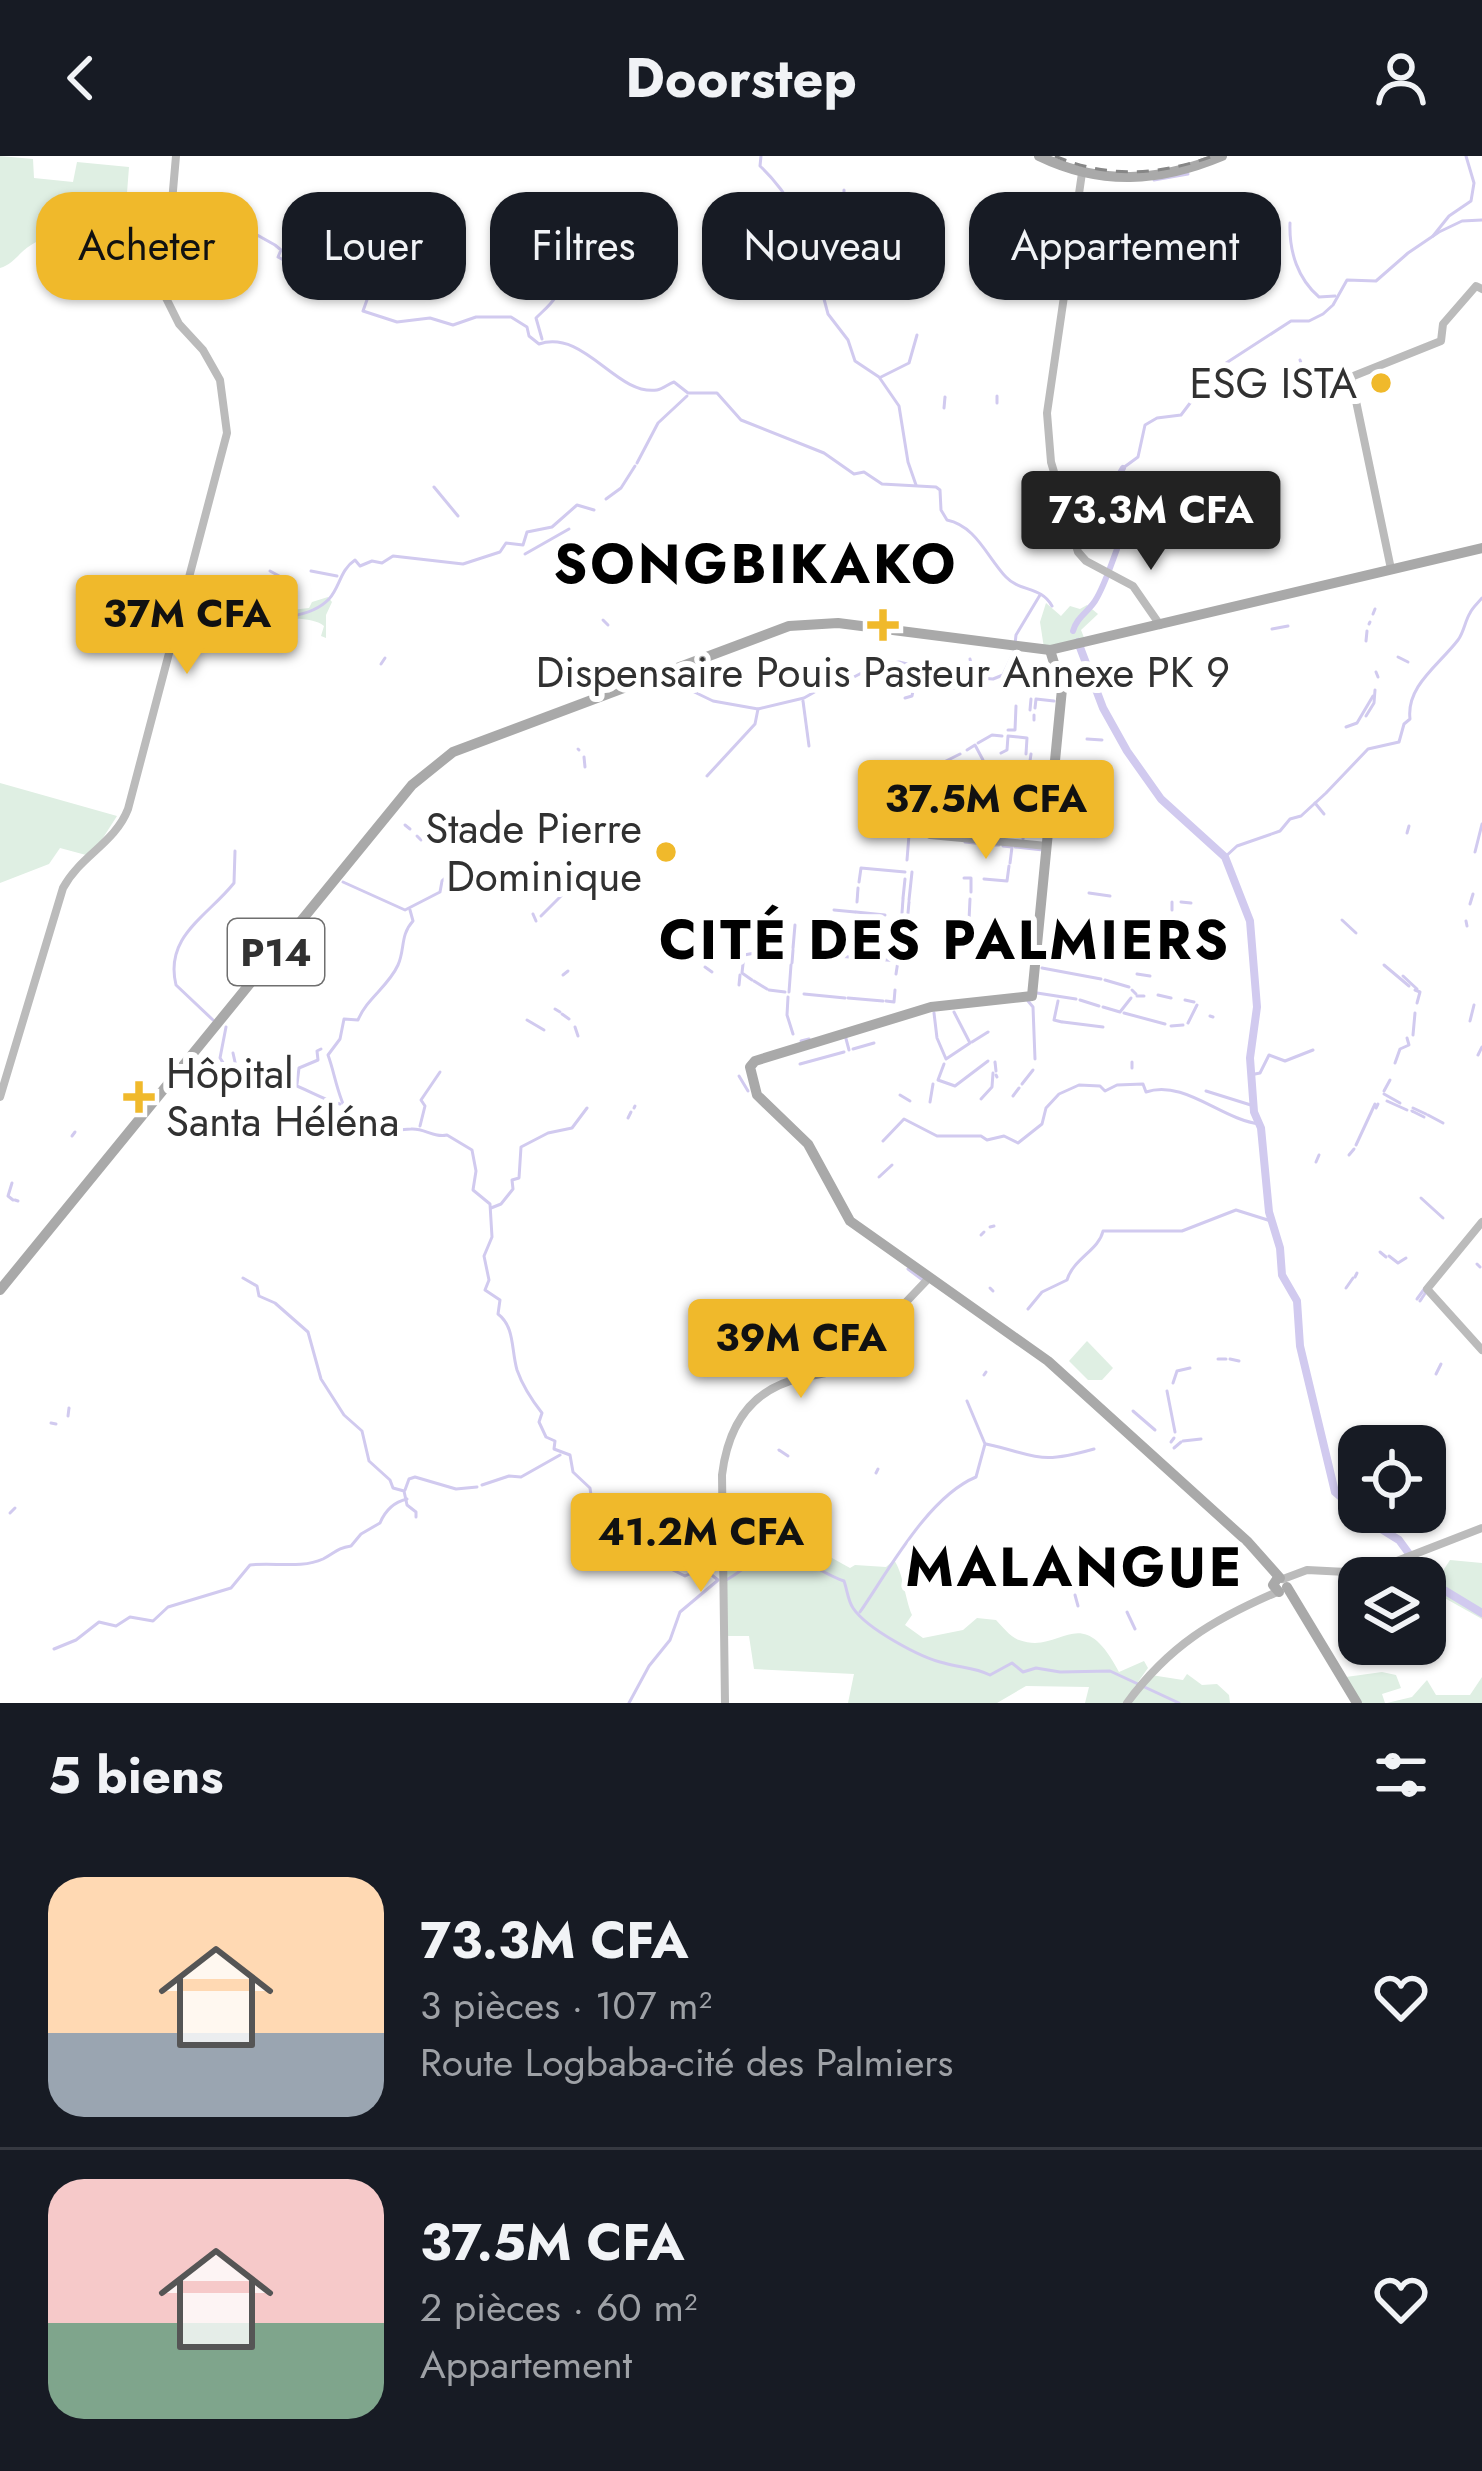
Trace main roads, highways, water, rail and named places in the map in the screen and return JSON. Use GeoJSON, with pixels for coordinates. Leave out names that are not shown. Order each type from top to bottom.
{"type":"FeatureCollection","features":[{"type":"Feature","properties":{"kind":"main road"},"geometry":{"type":"LineString","coordinates":[[0,1096],[63,888],[80,864],[117,832],[128,809],[227,433],[220,380],[203,350],[179,324],[164,294],[176,156]]}},
{"type":"Feature","properties":{"kind":"main road"},"geometry":{"type":"LineString","coordinates":[[1039,156],[1082,173],[1137,179],[1190,170],[1222,156]]}},
{"type":"Feature","properties":{"kind":"main road"},"geometry":{"type":"LineString","coordinates":[[1082,173],[1048,434],[1072,540],[1082,557],[1133,586],[1160,625]]}},
{"type":"Feature","properties":{"kind":"main road"},"geometry":{"type":"LineString","coordinates":[[1391,569],[1351,377],[1441,340],[1443,324],[1475,286],[1482,289]]}},
{"type":"Feature","properties":{"kind":"main road","name":"P14"},"geometry":{"type":"LineString","coordinates":[[0,1289],[420,776],[462,748],[754,636],[800,624],[838,622],[1051,650],[1482,548]]}},
{"type":"Feature","properties":{"kind":"main road"},"geometry":{"type":"LineString","coordinates":[[1051,650],[1062,689],[1033,996],[931,1007],[761,1058],[750,1067],[757,1095],[808,1144],[843,1214],[1048,1361],[1269,1564],[1357,1703]]}},
{"type":"Feature","properties":{"kind":"main road"},"geometry":{"type":"LineString","coordinates":[[930,835],[1047,846]]}},
{"type":"Feature","properties":{"kind":"main road"},"geometry":{"type":"LineString","coordinates":[[1482,1222],[1427,1289],[1482,1350]]}},
{"type":"Feature","properties":{"kind":"main road"},"geometry":{"type":"LineString","coordinates":[[725,1703],[722,1474],[730,1436],[741,1416],[770,1388],[847,1364],[928,1279]]}},
{"type":"Feature","properties":{"kind":"main road"},"geometry":{"type":"LineString","coordinates":[[1127,1703],[1145,1676],[1184,1642],[1282,1584],[1313,1570],[1366,1573],[1482,1528]]}},
{"type":"Feature","properties":{"kind":"waterway"},"geometry":{"type":"LineString","coordinates":[[761,156],[760,166],[782,192]]}},
{"type":"Feature","properties":{"kind":"waterway"},"geometry":{"type":"LineString","coordinates":[[1433,236],[1449,216],[1471,201],[1474,183],[1466,156]]}},
{"type":"Feature","properties":{"kind":"waterway"},"geometry":{"type":"LineString","coordinates":[[1154,180],[1188,174]]}},
{"type":"Feature","properties":{"kind":"waterway"},"geometry":{"type":"LineString","coordinates":[[1123,468],[1138,457],[1145,425],[1181,415],[1203,378],[1291,321],[1309,321],[1323,314],[1347,280],[1376,281],[1439,232],[1462,221],[1482,220]]}},
{"type":"Feature","properties":{"kind":"waterway"},"geometry":{"type":"LineString","coordinates":[[1290,223],[1293,254],[1305,282],[1319,297],[1335,296]]}},
{"type":"Feature","properties":{"kind":"waterway"},"geometry":{"type":"LineString","coordinates":[[258,235],[281,250],[278,257],[300,269],[310,284],[347,287],[368,297],[363,311],[397,322],[430,318],[453,325],[476,317],[511,317],[527,327],[539,344],[571,346],[642,389],[657,390],[674,382],[688,393],[717,393],[741,420],[824,453],[854,474],[864,472],[882,484],[936,487],[947,520],[973,535],[1012,582],[1042,595],[1052,606]]}},
{"type":"Feature","properties":{"kind":"waterway"},"geometry":{"type":"LineString","coordinates":[[542,339],[536,318],[553,300]]}},
{"type":"Feature","properties":{"kind":"waterway"},"geometry":{"type":"LineString","coordinates":[[824,300],[855,361],[879,377],[899,406],[916,485]]}},
{"type":"Feature","properties":{"kind":"waterway"},"geometry":{"type":"LineString","coordinates":[[881,377],[909,363],[917,335]]}},
{"type":"Feature","properties":{"kind":"waterway"},"geometry":{"type":"LineString","coordinates":[[1300,360],[1303,369]]}},
{"type":"Feature","properties":{"kind":"waterway"},"geometry":{"type":"LineString","coordinates":[[1329,368],[1334,380]]}},
{"type":"Feature","properties":{"kind":"waterway"},"geometry":{"type":"LineString","coordinates":[[637,463],[658,423],[687,396]]}},
{"type":"Feature","properties":{"kind":"waterway"},"geometry":{"type":"LineString","coordinates":[[997,396],[997,403]]}},
{"type":"Feature","properties":{"kind":"waterway"},"geometry":{"type":"LineString","coordinates":[[944,408],[945,397]]}},
{"type":"Feature","properties":{"kind":"waterway"},"geometry":{"type":"LineString","coordinates":[[606,499],[621,488],[635,466]]}},
{"type":"Feature","properties":{"kind":"waterway"},"geometry":{"type":"LineString","coordinates":[[1073,631],[1098,595],[1117,549],[1113,493],[1123,468]]}},
{"type":"Feature","properties":{"kind":"waterway"},"geometry":{"type":"LineString","coordinates":[[434,487],[458,516]]}},
{"type":"Feature","properties":{"kind":"waterway"},"geometry":{"type":"LineString","coordinates":[[235,618],[309,612],[329,599],[355,560],[360,566],[393,556],[463,564],[500,552],[506,543],[523,545],[527,532],[552,527],[577,505],[594,510]]}},
{"type":"Feature","properties":{"kind":"waterway"},"geometry":{"type":"LineString","coordinates":[[525,554],[569,529]]}},
{"type":"Feature","properties":{"kind":"waterway"},"geometry":{"type":"LineString","coordinates":[[270,571],[281,577]]}},
{"type":"Feature","properties":{"kind":"waterway"},"geometry":{"type":"LineString","coordinates":[[311,571],[337,576]]}},
{"type":"Feature","properties":{"kind":"waterway"},"geometry":{"type":"LineString","coordinates":[[1015,644],[1040,595]]}},
{"type":"Feature","properties":{"kind":"waterway"},"geometry":{"type":"LineString","coordinates":[[1225,857],[1237,846],[1280,831],[1290,819],[1301,816],[1368,749],[1399,742],[1418,686],[1458,640],[1482,598]]}},
{"type":"Feature","properties":{"kind":"waterway"},"geometry":{"type":"LineString","coordinates":[[1373,614],[1375,609]]}},
{"type":"Feature","properties":{"kind":"waterway"},"geometry":{"type":"LineString","coordinates":[[603,620],[608,625]]}},
{"type":"Feature","properties":{"kind":"waterway"},"geometry":{"type":"LineString","coordinates":[[1272,629],[1288,626]]}},
{"type":"Feature","properties":{"kind":"waterway"},"geometry":{"type":"LineString","coordinates":[[1366,641],[1367,631]]}},
{"type":"Feature","properties":{"kind":"waterway"},"geometry":{"type":"LineString","coordinates":[[1078,642],[1103,708],[1127,751],[1161,799],[1225,857],[1250,921],[1257,1007],[1250,1058],[1254,1112],[1261,1128],[1269,1212],[1282,1275],[1297,1301],[1300,1346],[1335,1492],[1399,1540],[1429,1581],[1482,1613]]}},
{"type":"Feature","properties":{"kind":"waterway"},"geometry":{"type":"LineString","coordinates":[[905,698],[912,696],[914,686],[972,689],[979,678],[1003,675],[1014,652]]}},
{"type":"Feature","properties":{"kind":"waterway"},"geometry":{"type":"LineString","coordinates":[[1398,657],[1408,662]]}},
{"type":"Feature","properties":{"kind":"waterway"},"geometry":{"type":"LineString","coordinates":[[381,664],[385,658]]}},
{"type":"Feature","properties":{"kind":"waterway"},"geometry":{"type":"LineString","coordinates":[[970,659],[972,669]]}},
{"type":"Feature","properties":{"kind":"waterway"},"geometry":{"type":"LineString","coordinates":[[686,688],[713,701],[758,709],[804,698],[839,678],[899,662],[916,666],[914,674],[945,688]]}},
{"type":"Feature","properties":{"kind":"waterway"},"geometry":{"type":"LineString","coordinates":[[1376,672],[1378,677]]}},
{"type":"Feature","properties":{"kind":"waterway"},"geometry":{"type":"LineString","coordinates":[[1366,716],[1375,690]]}},
{"type":"Feature","properties":{"kind":"waterway"},"geometry":{"type":"LineString","coordinates":[[1346,727],[1357,723],[1373,696]]}},
{"type":"Feature","properties":{"kind":"waterway"},"geometry":{"type":"LineString","coordinates":[[1030,710],[1031,699]]}},
{"type":"Feature","properties":{"kind":"waterway"},"geometry":{"type":"LineString","coordinates":[[1035,708],[1036,699],[1054,701]]}},
{"type":"Feature","properties":{"kind":"waterway"},"geometry":{"type":"LineString","coordinates":[[803,701],[809,746]]}},
{"type":"Feature","properties":{"kind":"waterway"},"geometry":{"type":"LineString","coordinates":[[1008,730],[1015,730],[1016,706]]}},
{"type":"Feature","properties":{"kind":"waterway"},"geometry":{"type":"LineString","coordinates":[[707,776],[755,724],[758,709]]}},
{"type":"Feature","properties":{"kind":"waterway"},"geometry":{"type":"LineString","coordinates":[[1034,715],[1034,720]]}},
{"type":"Feature","properties":{"kind":"waterway"},"geometry":{"type":"LineString","coordinates":[[978,743],[992,735],[1002,736]]}},
{"type":"Feature","properties":{"kind":"waterway"},"geometry":{"type":"LineString","coordinates":[[1001,753],[1007,750],[1008,736],[1027,738],[1026,754]]}},
{"type":"Feature","properties":{"kind":"waterway"},"geometry":{"type":"LineString","coordinates":[[1087,739],[1102,740]]}},
{"type":"Feature","properties":{"kind":"waterway"},"geometry":{"type":"LineString","coordinates":[[967,750],[975,745],[983,760]]}},
{"type":"Feature","properties":{"kind":"waterway"},"geometry":{"type":"LineString","coordinates":[[942,763],[960,754]]}},
{"type":"Feature","properties":{"kind":"waterway"},"geometry":{"type":"LineString","coordinates":[[1029,768],[1031,754]]}},
{"type":"Feature","properties":{"kind":"waterway"},"geometry":{"type":"LineString","coordinates":[[584,757],[585,767]]}},
{"type":"Feature","properties":{"kind":"waterway"},"geometry":{"type":"LineString","coordinates":[[966,782],[963,777],[985,764],[993,777]]}},
{"type":"Feature","properties":{"kind":"waterway"},"geometry":{"type":"LineString","coordinates":[[931,770],[936,767]]}},
{"type":"Feature","properties":{"kind":"waterway"},"geometry":{"type":"LineString","coordinates":[[922,775],[927,772],[933,781]]}},
{"type":"Feature","properties":{"kind":"waterway"},"geometry":{"type":"LineString","coordinates":[[1005,775],[1024,772]]}},
{"type":"Feature","properties":{"kind":"waterway"},"geometry":{"type":"LineString","coordinates":[[1029,774],[1042,774]]}},
{"type":"Feature","properties":{"kind":"waterway"},"geometry":{"type":"LineString","coordinates":[[1023,787],[1024,777]]}},
{"type":"Feature","properties":{"kind":"waterway"},"geometry":{"type":"LineString","coordinates":[[1028,777],[1028,785]]}},
{"type":"Feature","properties":{"kind":"waterway"},"geometry":{"type":"LineString","coordinates":[[888,794],[914,779]]}},
{"type":"Feature","properties":{"kind":"waterway"},"geometry":{"type":"LineString","coordinates":[[983,787],[995,780],[1002,792]]}},
{"type":"Feature","properties":{"kind":"waterway"},"geometry":{"type":"LineString","coordinates":[[934,784],[937,788]]}},
{"type":"Feature","properties":{"kind":"waterway"},"geometry":{"type":"LineString","coordinates":[[1019,821],[1022,792]]}},
{"type":"Feature","properties":{"kind":"waterway"},"geometry":{"type":"LineString","coordinates":[[944,809],[967,796]]}},
{"type":"Feature","properties":{"kind":"waterway"},"geometry":{"type":"LineString","coordinates":[[942,797],[946,804]]}},
{"type":"Feature","properties":{"kind":"waterway"},"geometry":{"type":"LineString","coordinates":[[974,829],[975,817],[1001,812],[1004,801]]}},
{"type":"Feature","properties":{"kind":"waterway"},"geometry":{"type":"LineString","coordinates":[[1315,803],[1324,814]]}},
{"type":"Feature","properties":{"kind":"waterway"},"geometry":{"type":"LineString","coordinates":[[1023,839],[1026,805]]}},
{"type":"Feature","properties":{"kind":"waterway"},"geometry":{"type":"LineString","coordinates":[[949,820],[950,807]]}},
{"type":"Feature","properties":{"kind":"waterway"},"geometry":{"type":"LineString","coordinates":[[987,826],[989,811]]}},
{"type":"Feature","properties":{"kind":"waterway"},"geometry":{"type":"LineString","coordinates":[[915,830],[931,816]]}},
{"type":"Feature","properties":{"kind":"waterway"},"geometry":{"type":"LineString","coordinates":[[999,822],[999,829]]}},
{"type":"Feature","properties":{"kind":"waterway"},"geometry":{"type":"LineString","coordinates":[[1475,852],[1482,824]]}},
{"type":"Feature","properties":{"kind":"waterway"},"geometry":{"type":"LineString","coordinates":[[405,825],[410,829]]}},
{"type":"Feature","properties":{"kind":"waterway"},"geometry":{"type":"LineString","coordinates":[[1407,833],[1409,826]]}},
{"type":"Feature","properties":{"kind":"waterway"},"geometry":{"type":"LineString","coordinates":[[1001,837],[1002,832]]}},
{"type":"Feature","properties":{"kind":"waterway"},"geometry":{"type":"LineString","coordinates":[[900,834],[909,835],[907,860]]}},
{"type":"Feature","properties":{"kind":"waterway"},"geometry":{"type":"LineString","coordinates":[[417,836],[421,840]]}},
{"type":"Feature","properties":{"kind":"waterway"},"geometry":{"type":"LineString","coordinates":[[965,842],[984,844]]}},
{"type":"Feature","properties":{"kind":"waterway"},"geometry":{"type":"LineString","coordinates":[[1003,846],[1012,847],[1010,863]]}},
{"type":"Feature","properties":{"kind":"waterway"},"geometry":{"type":"LineString","coordinates":[[1015,847],[1043,850]]}},
{"type":"Feature","properties":{"kind":"waterway"},"geometry":{"type":"LineString","coordinates":[[213,1020],[176,985],[174,968],[182,940],[234,883],[235,851]]}},
{"type":"Feature","properties":{"kind":"waterway"},"geometry":{"type":"LineString","coordinates":[[984,879],[1007,881],[1009,866]]}},
{"type":"Feature","properties":{"kind":"waterway"},"geometry":{"type":"LineString","coordinates":[[859,882],[861,868],[905,872]]}},
{"type":"Feature","properties":{"kind":"waterway"},"geometry":{"type":"LineString","coordinates":[[909,900],[912,872]]}},
{"type":"Feature","properties":{"kind":"waterway"},"geometry":{"type":"LineString","coordinates":[[343,882],[405,910],[440,892],[450,874]]}},
{"type":"Feature","properties":{"kind":"waterway"},"geometry":{"type":"LineString","coordinates":[[964,878],[971,878],[971,892]]}},
{"type":"Feature","properties":{"kind":"waterway"},"geometry":{"type":"LineString","coordinates":[[903,898],[905,879]]}},
{"type":"Feature","properties":{"kind":"waterway"},"geometry":{"type":"LineString","coordinates":[[857,902],[858,888]]}},
{"type":"Feature","properties":{"kind":"waterway"},"geometry":{"type":"LineString","coordinates":[[1089,893],[1110,896]]}},
{"type":"Feature","properties":{"kind":"waterway"},"geometry":{"type":"LineString","coordinates":[[1470,904],[1473,894]]}},
{"type":"Feature","properties":{"kind":"waterway"},"geometry":{"type":"LineString","coordinates":[[541,916],[562,895]]}},
{"type":"Feature","properties":{"kind":"waterway"},"geometry":{"type":"LineString","coordinates":[[902,913],[903,899]]}},
{"type":"Feature","properties":{"kind":"waterway"},"geometry":{"type":"LineString","coordinates":[[969,920],[970,899]]}},
{"type":"Feature","properties":{"kind":"waterway"},"geometry":{"type":"LineString","coordinates":[[908,913],[909,902]]}},
{"type":"Feature","properties":{"kind":"waterway"},"geometry":{"type":"LineString","coordinates":[[1172,902],[1172,910]]}},
{"type":"Feature","properties":{"kind":"waterway"},"geometry":{"type":"LineString","coordinates":[[1181,902],[1191,903]]}},
{"type":"Feature","properties":{"kind":"waterway"},"geometry":{"type":"LineString","coordinates":[[410,910],[413,921],[394,973],[358,1020],[344,1019],[340,1039],[328,1055],[344,1106],[358,1127],[369,1132],[416,1129],[447,1135],[472,1150],[473,1190],[490,1204],[492,1237],[484,1256],[489,1280],[485,1290],[500,1300],[498,1314],[510,1332],[522,1382],[542,1413],[539,1422],[546,1437],[555,1441],[554,1449],[570,1455],[573,1472],[591,1495],[601,1498],[616,1524],[627,1523],[640,1535],[651,1535],[660,1552],[671,1559],[671,1569],[685,1576],[703,1568],[718,1580]]}},
{"type":"Feature","properties":{"kind":"waterway"},"geometry":{"type":"LineString","coordinates":[[834,910],[855,912]]}},
{"type":"Feature","properties":{"kind":"waterway"},"geometry":{"type":"LineString","coordinates":[[856,912],[885,915]]}},
{"type":"Feature","properties":{"kind":"waterway"},"geometry":{"type":"LineString","coordinates":[[533,914],[536,921]]}},
{"type":"Feature","properties":{"kind":"waterway"},"geometry":{"type":"LineString","coordinates":[[899,942],[902,917]]}},
{"type":"Feature","properties":{"kind":"waterway"},"geometry":{"type":"LineString","coordinates":[[904,958],[908,917]]}},
{"type":"Feature","properties":{"kind":"waterway"},"geometry":{"type":"LineString","coordinates":[[1342,920],[1356,933]]}},
{"type":"Feature","properties":{"kind":"waterway"},"geometry":{"type":"LineString","coordinates":[[1466,921],[1467,926]]}},
{"type":"Feature","properties":{"kind":"waterway"},"geometry":{"type":"LineString","coordinates":[[793,948],[795,925]]}},
{"type":"Feature","properties":{"kind":"waterway"},"geometry":{"type":"LineString","coordinates":[[1154,940],[1163,941]]}},
{"type":"Feature","properties":{"kind":"waterway"},"geometry":{"type":"LineString","coordinates":[[898,957],[899,945]]}},
{"type":"Feature","properties":{"kind":"waterway"},"geometry":{"type":"LineString","coordinates":[[792,963],[793,950]]}},
{"type":"Feature","properties":{"kind":"waterway"},"geometry":{"type":"LineString","coordinates":[[1018,950],[1034,951]]}},
{"type":"Feature","properties":{"kind":"waterway"},"geometry":{"type":"LineString","coordinates":[[758,952],[786,951]]}},
{"type":"Feature","properties":{"kind":"waterway"},"geometry":{"type":"LineString","coordinates":[[752,980],[742,973],[744,955],[755,953]]}},
{"type":"Feature","properties":{"kind":"waterway"},"geometry":{"type":"LineString","coordinates":[[816,954],[849,957]]}},
{"type":"Feature","properties":{"kind":"waterway"},"geometry":{"type":"LineString","coordinates":[[853,957],[898,961],[896,974]]}},
{"type":"Feature","properties":{"kind":"waterway"},"geometry":{"type":"LineString","coordinates":[[789,992],[791,965]]}},
{"type":"Feature","properties":{"kind":"waterway"},"geometry":{"type":"LineString","coordinates":[[1384,965],[1409,986]]}},
{"type":"Feature","properties":{"kind":"waterway"},"geometry":{"type":"LineString","coordinates":[[705,967],[712,972]]}},
{"type":"Feature","properties":{"kind":"waterway"},"geometry":{"type":"LineString","coordinates":[[1042,968],[1101,979]]}},
{"type":"Feature","properties":{"kind":"waterway"},"geometry":{"type":"LineString","coordinates":[[563,975],[568,971]]}},
{"type":"Feature","properties":{"kind":"waterway"},"geometry":{"type":"LineString","coordinates":[[1137,974],[1150,976]]}},
{"type":"Feature","properties":{"kind":"waterway"},"geometry":{"type":"LineString","coordinates":[[739,985],[740,975]]}},
{"type":"Feature","properties":{"kind":"waterway"},"geometry":{"type":"LineString","coordinates":[[1403,976],[1417,989]]}},
{"type":"Feature","properties":{"kind":"waterway"},"geometry":{"type":"LineString","coordinates":[[1105,980],[1129,987]]}},
{"type":"Feature","properties":{"kind":"waterway"},"geometry":{"type":"LineString","coordinates":[[754,981],[767,989]]}},
{"type":"Feature","properties":{"kind":"waterway"},"geometry":{"type":"LineString","coordinates":[[769,990],[785,992]]}},
{"type":"Feature","properties":{"kind":"waterway"},"geometry":{"type":"LineString","coordinates":[[886,1001],[894,1002],[895,990]]}},
{"type":"Feature","properties":{"kind":"waterway"},"geometry":{"type":"LineString","coordinates":[[1132,990],[1136,994]]}},
{"type":"Feature","properties":{"kind":"waterway"},"geometry":{"type":"LineString","coordinates":[[1415,990],[1420,992],[1417,1003]]}},
{"type":"Feature","properties":{"kind":"waterway"},"geometry":{"type":"LineString","coordinates":[[1037,993],[1076,999]]}},
{"type":"Feature","properties":{"kind":"waterway"},"geometry":{"type":"LineString","coordinates":[[804,994],[845,998]]}},
{"type":"Feature","properties":{"kind":"waterway"},"geometry":{"type":"LineString","coordinates":[[1158,995],[1171,998]]}},
{"type":"Feature","properties":{"kind":"waterway"},"geometry":{"type":"LineString","coordinates":[[1137,996],[1144,996]]}},
{"type":"Feature","properties":{"kind":"waterway"},"geometry":{"type":"LineString","coordinates":[[788,997],[793,1034]]}},
{"type":"Feature","properties":{"kind":"waterway"},"geometry":{"type":"LineString","coordinates":[[848,998],[883,1001]]}},
{"type":"Feature","properties":{"kind":"waterway"},"geometry":{"type":"LineString","coordinates":[[1103,1007],[1120,1012],[1131,998]]}},
{"type":"Feature","properties":{"kind":"waterway"},"geometry":{"type":"LineString","coordinates":[[1080,1000],[1099,1006]]}},
{"type":"Feature","properties":{"kind":"waterway"},"geometry":{"type":"LineString","coordinates":[[1185,1000],[1194,1002]]}},
{"type":"Feature","properties":{"kind":"waterway"},"geometry":{"type":"LineString","coordinates":[[1028,1001],[1033,1007],[1035,1059]]}},
{"type":"Feature","properties":{"kind":"waterway"},"geometry":{"type":"LineString","coordinates":[[1058,1001],[1054,1020],[1062,1022]]}},
{"type":"Feature","properties":{"kind":"waterway"},"geometry":{"type":"LineString","coordinates":[[1188,1023],[1197,1005]]}},
{"type":"Feature","properties":{"kind":"waterway"},"geometry":{"type":"LineString","coordinates":[[1470,1021],[1474,1005]]}},
{"type":"Feature","properties":{"kind":"waterway"},"geometry":{"type":"LineString","coordinates":[[555,1009],[560,1012]]}},
{"type":"Feature","properties":{"kind":"waterway"},"geometry":{"type":"LineString","coordinates":[[934,1013],[946,1059],[970,1043],[954,1012]]}},
{"type":"Feature","properties":{"kind":"waterway"},"geometry":{"type":"LineString","coordinates":[[1124,1013],[1165,1024]]}},
{"type":"Feature","properties":{"kind":"waterway"},"geometry":{"type":"LineString","coordinates":[[1413,1035],[1415,1013]]}},
{"type":"Feature","properties":{"kind":"waterway"},"geometry":{"type":"LineString","coordinates":[[562,1014],[569,1019]]}},
{"type":"Feature","properties":{"kind":"waterway"},"geometry":{"type":"LineString","coordinates":[[527,1020],[544,1030]]}},
{"type":"Feature","properties":{"kind":"waterway"},"geometry":{"type":"LineString","coordinates":[[1063,1022],[1103,1027]]}},
{"type":"Feature","properties":{"kind":"waterway"},"geometry":{"type":"LineString","coordinates":[[1171,1026],[1183,1025]]}},
{"type":"Feature","properties":{"kind":"waterway"},"geometry":{"type":"LineString","coordinates":[[226,1027],[220,1058],[233,1071],[289,1083],[340,1104]]}},
{"type":"Feature","properties":{"kind":"waterway"},"geometry":{"type":"LineString","coordinates":[[575,1027],[578,1036]]}},
{"type":"Feature","properties":{"kind":"waterway"},"geometry":{"type":"LineString","coordinates":[[972,1042],[988,1032]]}},
{"type":"Feature","properties":{"kind":"waterway"},"geometry":{"type":"LineString","coordinates":[[845,1035],[849,1050]]}},
{"type":"Feature","properties":{"kind":"waterway"},"geometry":{"type":"LineString","coordinates":[[1395,1063],[1400,1049],[1409,1045],[1407,1038]]}},
{"type":"Feature","properties":{"kind":"waterway"},"geometry":{"type":"LineString","coordinates":[[801,1041],[809,1039]]}},
{"type":"Feature","properties":{"kind":"waterway"},"geometry":{"type":"LineString","coordinates":[[853,1049],[874,1043]]}},
{"type":"Feature","properties":{"kind":"waterway"},"geometry":{"type":"LineString","coordinates":[[1478,1055],[1482,1047]]}},
{"type":"Feature","properties":{"kind":"waterway"},"geometry":{"type":"LineString","coordinates":[[297,1084],[299,1068],[318,1060],[321,1049]]}},
{"type":"Feature","properties":{"kind":"waterway"},"geometry":{"type":"LineString","coordinates":[[1250,1075],[1260,1073],[1269,1055],[1285,1061],[1313,1050]]}},
{"type":"Feature","properties":{"kind":"waterway"},"geometry":{"type":"LineString","coordinates":[[800,1064],[844,1052]]}},
{"type":"Feature","properties":{"kind":"waterway"},"geometry":{"type":"LineString","coordinates":[[233,1053],[237,1071]]}},
{"type":"Feature","properties":{"kind":"waterway"},"geometry":{"type":"LineString","coordinates":[[944,1064],[938,1080],[955,1086],[988,1061]]}},
{"type":"Feature","properties":{"kind":"waterway"},"geometry":{"type":"LineString","coordinates":[[995,1062],[996,1071]]}},
{"type":"Feature","properties":{"kind":"waterway"},"geometry":{"type":"LineString","coordinates":[[1132,1062],[1132,1068]]}},
{"type":"Feature","properties":{"kind":"waterway"},"geometry":{"type":"LineString","coordinates":[[1022,1084],[1033,1070]]}},
{"type":"Feature","properties":{"kind":"waterway"},"geometry":{"type":"LineString","coordinates":[[420,1126],[425,1106],[421,1100],[440,1072]]}},
{"type":"Feature","properties":{"kind":"waterway"},"geometry":{"type":"LineString","coordinates":[[981,1099],[992,1087],[993,1073]]}},
{"type":"Feature","properties":{"kind":"waterway"},"geometry":{"type":"LineString","coordinates":[[739,1076],[748,1091]]}},
{"type":"Feature","properties":{"kind":"waterway"},"geometry":{"type":"LineString","coordinates":[[1384,1091],[1390,1080]]}},
{"type":"Feature","properties":{"kind":"waterway"},"geometry":{"type":"LineString","coordinates":[[930,1102],[933,1084]]}},
{"type":"Feature","properties":{"kind":"waterway"},"geometry":{"type":"LineString","coordinates":[[883,1141],[904,1119],[937,1136],[987,1140],[1004,1136],[1018,1143],[1042,1124],[1046,1108],[1059,1094],[1079,1085],[1100,1086],[1105,1091],[1117,1085],[1143,1084],[1146,1092],[1160,1089],[1189,1095],[1260,1124]]}},
{"type":"Feature","properties":{"kind":"waterway"},"geometry":{"type":"LineString","coordinates":[[1013,1096],[1019,1088]]}},
{"type":"Feature","properties":{"kind":"waterway"},"geometry":{"type":"LineString","coordinates":[[1206,1091],[1254,1106]]}},
{"type":"Feature","properties":{"kind":"waterway"},"geometry":{"type":"LineString","coordinates":[[1384,1094],[1400,1103]]}},
{"type":"Feature","properties":{"kind":"waterway"},"geometry":{"type":"LineString","coordinates":[[900,1095],[910,1101]]}},
{"type":"Feature","properties":{"kind":"waterway"},"geometry":{"type":"LineString","coordinates":[[1387,1101],[1407,1110]]}},
{"type":"Feature","properties":{"kind":"waterway"},"geometry":{"type":"LineString","coordinates":[[1356,1145],[1375,1104]]}},
{"type":"Feature","properties":{"kind":"waterway"},"geometry":{"type":"LineString","coordinates":[[1376,1108],[1378,1104]]}},
{"type":"Feature","properties":{"kind":"waterway"},"geometry":{"type":"LineString","coordinates":[[491,1208],[501,1204],[513,1189],[512,1180],[519,1178],[521,1147],[548,1133],[572,1128],[587,1108]]}},
{"type":"Feature","properties":{"kind":"waterway"},"geometry":{"type":"LineString","coordinates":[[1413,1108],[1426,1114]]}},
{"type":"Feature","properties":{"kind":"waterway"},"geometry":{"type":"LineString","coordinates":[[1412,1111],[1424,1117]]}},
{"type":"Feature","properties":{"kind":"waterway"},"geometry":{"type":"LineString","coordinates":[[628,1118],[631,1112]]}},
{"type":"Feature","properties":{"kind":"waterway"},"geometry":{"type":"LineString","coordinates":[[1428,1115],[1443,1123]]}},
{"type":"Feature","properties":{"kind":"waterway"},"geometry":{"type":"LineString","coordinates":[[72,1136],[75,1132]]}},
{"type":"Feature","properties":{"kind":"waterway"},"geometry":{"type":"LineString","coordinates":[[1349,1155],[1354,1149]]}},
{"type":"Feature","properties":{"kind":"waterway"},"geometry":{"type":"LineString","coordinates":[[1316,1162],[1319,1155]]}},
{"type":"Feature","properties":{"kind":"waterway"},"geometry":{"type":"LineString","coordinates":[[879,1177],[892,1165]]}},
{"type":"Feature","properties":{"kind":"waterway"},"geometry":{"type":"LineString","coordinates":[[12,1183],[8,1196],[13,1200]]}},
{"type":"Feature","properties":{"kind":"waterway"},"geometry":{"type":"LineString","coordinates":[[1421,1198],[1443,1218]]}},
{"type":"Feature","properties":{"kind":"waterway"},"geometry":{"type":"LineString","coordinates":[[1028,1309],[1042,1292],[1067,1280],[1103,1231],[1182,1231],[1236,1210],[1271,1221]]}},
{"type":"Feature","properties":{"kind":"waterway"},"geometry":{"type":"LineString","coordinates":[[990,1227],[994,1226]]}},
{"type":"Feature","properties":{"kind":"waterway"},"geometry":{"type":"LineString","coordinates":[[981,1235],[984,1232]]}},
{"type":"Feature","properties":{"kind":"waterway"},"geometry":{"type":"LineString","coordinates":[[1380,1252],[1386,1257]]}},
{"type":"Feature","properties":{"kind":"waterway"},"geometry":{"type":"LineString","coordinates":[[1389,1256],[1398,1263],[1406,1258]]}},
{"type":"Feature","properties":{"kind":"waterway"},"geometry":{"type":"LineString","coordinates":[[1477,1264],[1480,1267]]}},
{"type":"Feature","properties":{"kind":"waterway"},"geometry":{"type":"LineString","coordinates":[[908,1269],[924,1281]]}},
{"type":"Feature","properties":{"kind":"waterway"},"geometry":{"type":"LineString","coordinates":[[1355,1277],[1357,1273]]}},
{"type":"Feature","properties":{"kind":"waterway"},"geometry":{"type":"LineString","coordinates":[[243,1278],[257,1286],[259,1296],[275,1303],[308,1332],[321,1379],[344,1415],[362,1431],[369,1461],[393,1488],[404,1491],[416,1517]]}},
{"type":"Feature","properties":{"kind":"waterway"},"geometry":{"type":"LineString","coordinates":[[1346,1288],[1353,1278]]}},
{"type":"Feature","properties":{"kind":"waterway"},"geometry":{"type":"LineString","coordinates":[[990,1288],[993,1291]]}},
{"type":"Feature","properties":{"kind":"waterway"},"geometry":{"type":"LineString","coordinates":[[1417,1299],[1425,1288]]}},
{"type":"Feature","properties":{"kind":"waterway"},"geometry":{"type":"LineString","coordinates":[[1420,1301],[1426,1292]]}},
{"type":"Feature","properties":{"kind":"waterway"},"geometry":{"type":"LineString","coordinates":[[1218,1359],[1226,1359]]}},
{"type":"Feature","properties":{"kind":"waterway"},"geometry":{"type":"LineString","coordinates":[[1230,1359],[1239,1361]]}},
{"type":"Feature","properties":{"kind":"waterway"},"geometry":{"type":"LineString","coordinates":[[1436,1374],[1441,1364]]}},
{"type":"Feature","properties":{"kind":"waterway"},"geometry":{"type":"LineString","coordinates":[[1173,1383],[1177,1371],[1190,1368]]}},
{"type":"Feature","properties":{"kind":"waterway"},"geometry":{"type":"LineString","coordinates":[[1167,1391],[1175,1432]]}},
{"type":"Feature","properties":{"kind":"waterway"},"geometry":{"type":"LineString","coordinates":[[860,1612],[926,1517],[976,1477],[985,1444],[967,1401]]}},
{"type":"Feature","properties":{"kind":"waterway"},"geometry":{"type":"LineString","coordinates":[[68,1416],[69,1408]]}},
{"type":"Feature","properties":{"kind":"waterway"},"geometry":{"type":"LineString","coordinates":[[1133,1411],[1155,1430]]}},
{"type":"Feature","properties":{"kind":"waterway"},"geometry":{"type":"LineString","coordinates":[[51,1423],[56,1424]]}},
{"type":"Feature","properties":{"kind":"waterway"},"geometry":{"type":"LineString","coordinates":[[1171,1442],[1174,1438]]}},
{"type":"Feature","properties":{"kind":"waterway"},"geometry":{"type":"LineString","coordinates":[[1183,1441],[1201,1439]]}},
{"type":"Feature","properties":{"kind":"waterway"},"geometry":{"type":"LineString","coordinates":[[1174,1448],[1181,1442]]}},
{"type":"Feature","properties":{"kind":"waterway"},"geometry":{"type":"LineString","coordinates":[[986,1444],[1049,1458],[1094,1449]]}},
{"type":"Feature","properties":{"kind":"waterway"},"geometry":{"type":"LineString","coordinates":[[779,1450],[788,1456]]}},
{"type":"Feature","properties":{"kind":"waterway"},"geometry":{"type":"LineString","coordinates":[[482,1485],[521,1477],[560,1455]]}},
{"type":"Feature","properties":{"kind":"waterway"},"geometry":{"type":"LineString","coordinates":[[876,1473],[878,1469]]}},
{"type":"Feature","properties":{"kind":"waterway"},"geometry":{"type":"LineString","coordinates":[[405,1490],[415,1477],[456,1489],[477,1487]]}},
{"type":"Feature","properties":{"kind":"waterway"},"geometry":{"type":"LineString","coordinates":[[54,1649],[76,1640],[99,1622],[116,1626],[130,1617],[153,1621],[168,1607],[231,1588],[250,1565],[296,1565],[323,1559],[351,1546],[407,1499]]}},
{"type":"Feature","properties":{"kind":"waterway"},"geometry":{"type":"LineString","coordinates":[[10,1513],[15,1508]]}},
{"type":"Feature","properties":{"kind":"waterway"},"geometry":{"type":"LineString","coordinates":[[726,1580],[765,1554],[784,1553],[844,1581],[851,1605],[870,1625],[934,1660],[990,1675],[1012,1663],[1023,1672],[1036,1668],[1110,1671],[1179,1703]]}},
{"type":"Feature","properties":{"kind":"waterway"},"geometry":{"type":"LineString","coordinates":[[629,1703],[670,1640],[680,1612],[717,1581]]}},
{"type":"Feature","properties":{"kind":"waterway"},"geometry":{"type":"LineString","coordinates":[[1075,1595],[1078,1606]]}},
{"type":"Feature","properties":{"kind":"waterway"},"geometry":{"type":"LineString","coordinates":[[1127,1612],[1135,1629]]}},
{"type":"Feature","properties":{"kind":"railway"},"geometry":{"type":"LineString","coordinates":[[1055,156],[1095,168],[1134,172],[1213,156]]}},
{"type":"Feature","properties":{"kind":"place","name":"ESG ISTA"},"geometry":{"type":"Point","coordinates":[1381,383]}},
{"type":"Feature","properties":{"kind":"place","name":"Dispensaire Pouis Pasteur Annexe PK 9"},"geometry":{"type":"Point","coordinates":[883,625]}},
{"type":"Feature","properties":{"kind":"place","name":"Stade Pierre Dominique"},"geometry":{"type":"Point","coordinates":[666,852]}},
{"type":"Feature","properties":{"kind":"place","name":"Hôpital Santa Héléna"},"geometry":{"type":"Point","coordinates":[139,1097]}},
{"type":"Feature","properties":{"kind":"district","name":"SONGBIKAKO"},"geometry":{"type":"Point","coordinates":[756,564]}},
{"type":"Feature","properties":{"kind":"district","name":"CITÉ DES PALMIERS"},"geometry":{"type":"Point","coordinates":[945,940]}},
{"type":"Feature","properties":{"kind":"district","name":"MALANGUE"},"geometry":{"type":"Point","coordinates":[1075,1567]}}]}
